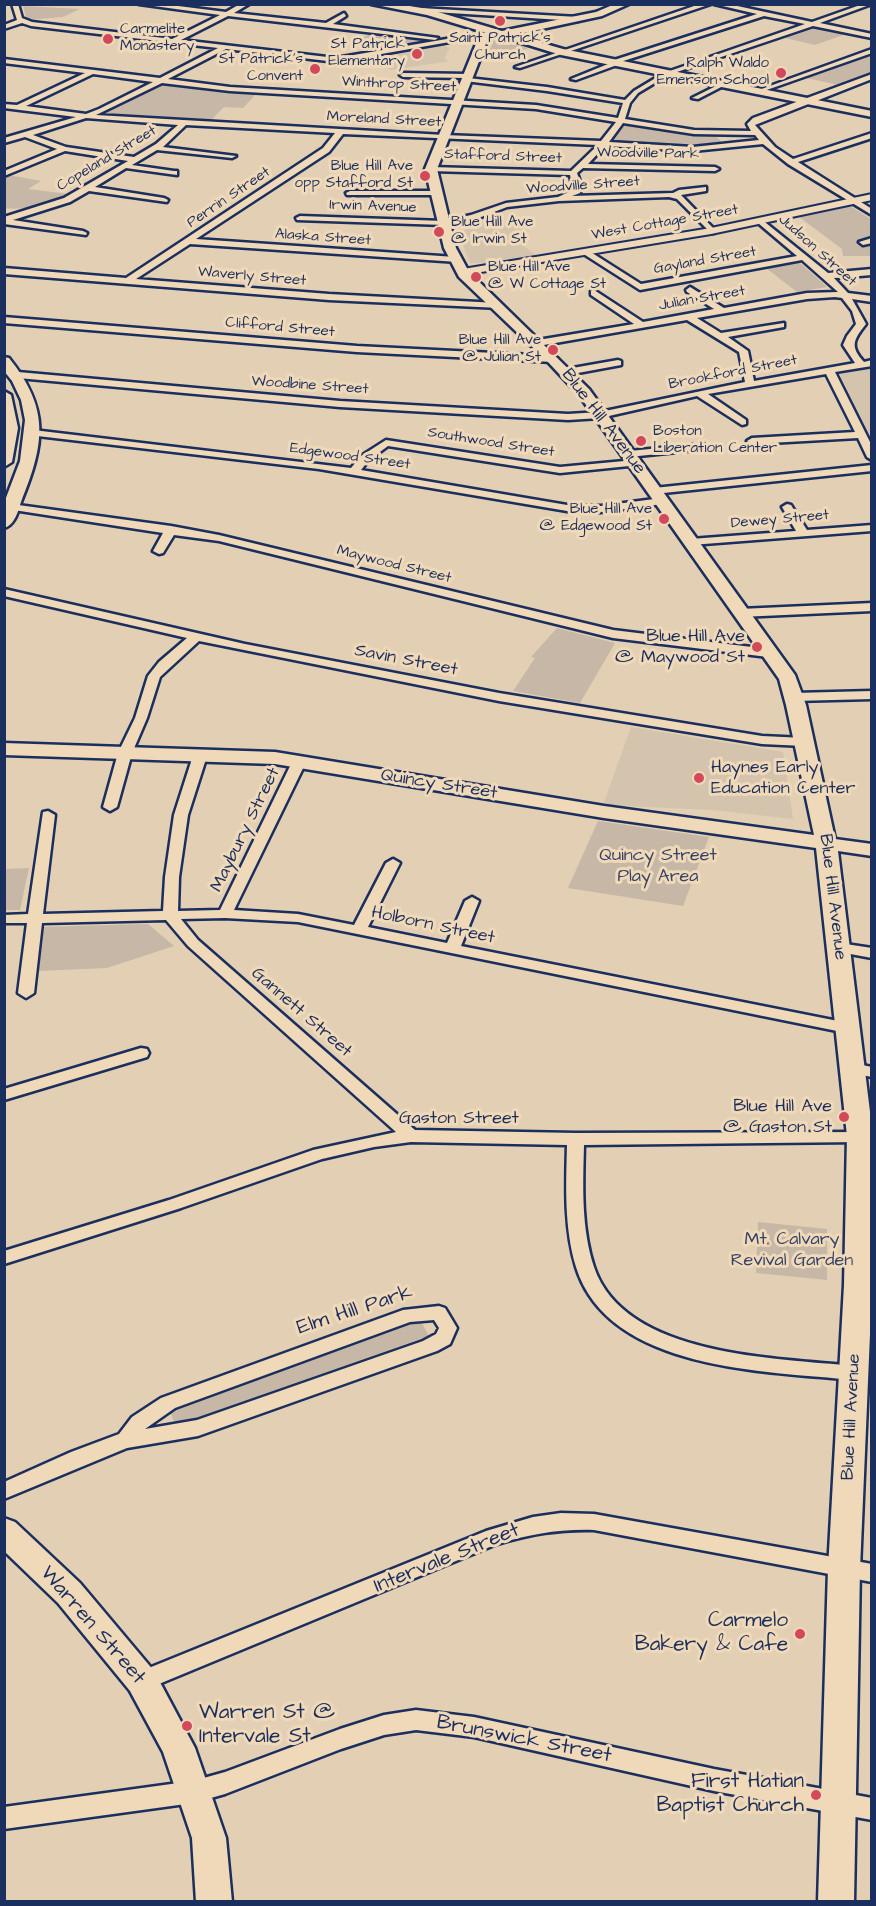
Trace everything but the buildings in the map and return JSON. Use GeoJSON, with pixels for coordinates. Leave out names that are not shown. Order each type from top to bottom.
{"type":"FeatureCollection","features":[{"type":"Feature","properties":{"kind":"main road"},"geometry":{"type":"LineString","coordinates":[[375,4],[418,7],[496,34],[561,52],[871,114]]}},
{"type":"Feature","properties":{"kind":"main road"},"geometry":{"type":"LineString","coordinates":[[431,169],[483,39],[496,34],[578,19],[606,12],[622,5]]}},
{"type":"Feature","properties":{"kind":"main road","name":"Blue Hill Avenue"},"geometry":{"type":"LineString","coordinates":[[431,169],[450,248],[459,266],[497,306],[567,372],[632,458],[788,679],[794,697],[826,843],[847,1028],[862,1070],[860,1136],[865,1286],[854,1373],[858,1571],[840,1804],[836,1902]]}},
{"type":"Feature","properties":{"kind":"main road"},"geometry":{"type":"LineString","coordinates":[[4,361],[18,375],[30,401],[33,434],[30,457],[4,523]]}},
{"type":"Feature","properties":{"kind":"main road"},"geometry":{"type":"LineString","coordinates":[[4,395],[10,432],[4,462]]}},
{"type":"Feature","properties":{"kind":"main road","name":"Quincy Street"},"geometry":{"type":"LineString","coordinates":[[4,749],[267,757],[604,812],[872,850]]}},
{"type":"Feature","properties":{"kind":"main road","name":"Warren Street"},"geometry":{"type":"LineString","coordinates":[[4,1531],[69,1593],[142,1681],[178,1748],[209,1838],[214,1902]]}},
{"type":"Feature","properties":{"kind":"street"},"geometry":{"type":"LineString","coordinates":[[15,4],[21,21]]}},
{"type":"Feature","properties":{"kind":"street"},"geometry":{"type":"LineString","coordinates":[[142,4],[448,39]]}},
{"type":"Feature","properties":{"kind":"street"},"geometry":{"type":"LineString","coordinates":[[173,41],[246,4]]}},
{"type":"Feature","properties":{"kind":"street"},"geometry":{"type":"LineString","coordinates":[[518,67],[708,4]]}},
{"type":"Feature","properties":{"kind":"street"},"geometry":{"type":"LineString","coordinates":[[717,4],[872,36]]}},
{"type":"Feature","properties":{"kind":"street"},"geometry":{"type":"LineString","coordinates":[[748,11],[769,4]]}},
{"type":"Feature","properties":{"kind":"street"},"geometry":{"type":"LineString","coordinates":[[559,199],[577,191],[578,187],[573,173],[597,152],[601,143],[621,120],[627,102],[645,85],[666,74],[870,4]]}},
{"type":"Feature","properties":{"kind":"street"},"geometry":{"type":"LineString","coordinates":[[418,7],[578,19]]}},
{"type":"Feature","properties":{"kind":"street"},"geometry":{"type":"LineString","coordinates":[[831,9],[848,12]]}},
{"type":"Feature","properties":{"kind":"street"},"geometry":{"type":"LineString","coordinates":[[574,80],[612,63],[763,14]]}},
{"type":"Feature","properties":{"kind":"street"},"geometry":{"type":"LineString","coordinates":[[326,26],[344,15]]}},
{"type":"Feature","properties":{"kind":"street"},"geometry":{"type":"LineString","coordinates":[[4,27],[21,21],[343,60],[448,39],[496,34]]}},
{"type":"Feature","properties":{"kind":"street"},"geometry":{"type":"LineString","coordinates":[[190,33],[201,34]]}},
{"type":"Feature","properties":{"kind":"street"},"geometry":{"type":"LineString","coordinates":[[4,141],[88,117],[225,47]]}},
{"type":"Feature","properties":{"kind":"street"},"geometry":{"type":"LineString","coordinates":[[759,91],[872,51]]}},
{"type":"Feature","properties":{"kind":"street","name":"Winthrop Street"},"geometry":{"type":"LineString","coordinates":[[4,61],[247,91],[551,108],[694,132],[755,133]]}},
{"type":"Feature","properties":{"kind":"street"},"geometry":{"type":"LineString","coordinates":[[4,111],[19,107],[92,72]]}},
{"type":"Feature","properties":{"kind":"street"},"geometry":{"type":"LineString","coordinates":[[403,75],[468,78],[627,102]]}},
{"type":"Feature","properties":{"kind":"street"},"geometry":{"type":"LineString","coordinates":[[872,76],[756,120],[752,124],[755,133],[763,141],[791,162],[872,213]]}},
{"type":"Feature","properties":{"kind":"street"},"geometry":{"type":"LineString","coordinates":[[696,98],[722,85]]}},
{"type":"Feature","properties":{"kind":"street"},"geometry":{"type":"LineString","coordinates":[[424,100],[429,93]]}},
{"type":"Feature","properties":{"kind":"street","name":"Moreland Street"},"geometry":{"type":"LineString","coordinates":[[4,106],[88,117],[184,123],[693,148],[763,141]]}},
{"type":"Feature","properties":{"kind":"street","name":"Copeland Street"},"geometry":{"type":"LineString","coordinates":[[4,220],[26,211],[52,206],[87,188],[155,148],[184,123]]}},
{"type":"Feature","properties":{"kind":"street","name":"Perrin Street"},"geometry":{"type":"LineString","coordinates":[[127,281],[326,150],[341,131]]}},
{"type":"Feature","properties":{"kind":"street"},"geometry":{"type":"LineString","coordinates":[[27,135],[64,149],[137,160]]}},
{"type":"Feature","properties":{"kind":"street"},"geometry":{"type":"LineString","coordinates":[[791,162],[872,135]]}},
{"type":"Feature","properties":{"kind":"street"},"geometry":{"type":"LineString","coordinates":[[155,148],[232,156]]}},
{"type":"Feature","properties":{"kind":"street"},"geometry":{"type":"LineString","coordinates":[[4,174],[64,149]]}},
{"type":"Feature","properties":{"kind":"street"},"geometry":{"type":"LineString","coordinates":[[125,166],[174,173]]}},
{"type":"Feature","properties":{"kind":"street","name":"Woodville Park"},"geometry":{"type":"LineString","coordinates":[[580,166],[715,169]]}},
{"type":"Feature","properties":{"kind":"street","name":"Stafford Street"},"geometry":{"type":"LineString","coordinates":[[431,169],[573,173]]}},
{"type":"Feature","properties":{"kind":"street"},"geometry":{"type":"LineString","coordinates":[[87,188],[164,200]]}},
{"type":"Feature","properties":{"kind":"street","name":"Woodville Street"},"geometry":{"type":"LineString","coordinates":[[444,223],[473,217],[506,205],[559,199],[676,195],[679,192],[703,189]]}},
{"type":"Feature","properties":{"kind":"street"},"geometry":{"type":"LineString","coordinates":[[350,193],[437,193]]}},
{"type":"Feature","properties":{"kind":"street"},"geometry":{"type":"LineString","coordinates":[[676,195],[711,231]]}},
{"type":"Feature","properties":{"kind":"street","name":"West Cottage Street"},"geometry":{"type":"LineString","coordinates":[[459,266],[586,253],[711,231],[872,197]]}},
{"type":"Feature","properties":{"kind":"street","name":"Irwin Avenue"},"geometry":{"type":"LineString","coordinates":[[300,218],[444,223]]}},
{"type":"Feature","properties":{"kind":"street"},"geometry":{"type":"LineString","coordinates":[[4,220],[83,233]]}},
{"type":"Feature","properties":{"kind":"street","name":"Judson Street"},"geometry":{"type":"LineString","coordinates":[[761,221],[827,276],[847,296],[861,323]]}},
{"type":"Feature","properties":{"kind":"street","name":"Alaska Street"},"geometry":{"type":"LineString","coordinates":[[189,241],[459,266]]}},
{"type":"Feature","properties":{"kind":"street","name":"Gayland Street"},"geometry":{"type":"LineString","coordinates":[[586,253],[640,287],[803,257]]}},
{"type":"Feature","properties":{"kind":"street","name":"Waverly Street"},"geometry":{"type":"LineString","coordinates":[[4,271],[363,299],[497,306]]}},
{"type":"Feature","properties":{"kind":"street"},"geometry":{"type":"LineString","coordinates":[[827,276],[872,272]]}},
{"type":"Feature","properties":{"kind":"street"},"geometry":{"type":"LineString","coordinates":[[690,290],[723,311]]}},
{"type":"Feature","properties":{"kind":"street"},"geometry":{"type":"LineString","coordinates":[[594,293],[642,325]]}},
{"type":"Feature","properties":{"kind":"street","name":"Julian Street"},"geometry":{"type":"LineString","coordinates":[[538,343],[807,296],[835,294],[872,298]]}},
{"type":"Feature","properties":{"kind":"street"},"geometry":{"type":"LineString","coordinates":[[689,317],[743,351],[750,384]]}},
{"type":"Feature","properties":{"kind":"street","name":"Clifford Street"},"geometry":{"type":"LineString","coordinates":[[4,320],[357,349],[554,359]]}},
{"type":"Feature","properties":{"kind":"street"},"geometry":{"type":"LineString","coordinates":[[867,364],[850,353],[847,343],[861,323],[872,324]]}},
{"type":"Feature","properties":{"kind":"street"},"geometry":{"type":"LineString","coordinates":[[721,336],[781,325]]}},
{"type":"Feature","properties":{"kind":"street"},"geometry":{"type":"LineString","coordinates":[[567,372],[618,363]]}},
{"type":"Feature","properties":{"kind":"street","name":"Brookford Street"},"geometry":{"type":"LineString","coordinates":[[600,415],[699,393],[867,364]]}},
{"type":"Feature","properties":{"kind":"street"},"geometry":{"type":"LineString","coordinates":[[830,370],[872,457]]}},
{"type":"Feature","properties":{"kind":"street","name":"Woodbine Street"},"geometry":{"type":"LineString","coordinates":[[18,375],[340,404],[568,417],[600,415]]}},
{"type":"Feature","properties":{"kind":"street"},"geometry":{"type":"LineString","coordinates":[[699,393],[742,422]]}},
{"type":"Feature","properties":{"kind":"street","name":"Edgewood Street"},"geometry":{"type":"LineString","coordinates":[[33,434],[354,472],[573,509],[601,509],[658,496],[872,468]]}},
{"type":"Feature","properties":{"kind":"street"},"geometry":{"type":"LineString","coordinates":[[752,441],[861,435]]}},
{"type":"Feature","properties":{"kind":"street","name":"Southwood Street"},"geometry":{"type":"LineString","coordinates":[[354,472],[365,458],[386,443],[560,470],[632,458]]}},
{"type":"Feature","properties":{"kind":"street"},"geometry":{"type":"LineString","coordinates":[[632,458],[692,448]]}},
{"type":"Feature","properties":{"kind":"street","name":"Maywood Street"},"geometry":{"type":"LineString","coordinates":[[11,507],[171,529],[321,562],[613,634],[768,653]]}},
{"type":"Feature","properties":{"kind":"street"},"geometry":{"type":"LineString","coordinates":[[787,507],[804,534]]}},
{"type":"Feature","properties":{"kind":"street","name":"Dewey Street"},"geometry":{"type":"LineString","coordinates":[[691,542],[872,528]]}},
{"type":"Feature","properties":{"kind":"street"},"geometry":{"type":"LineString","coordinates":[[159,551],[171,529]]}},
{"type":"Feature","properties":{"kind":"street","name":"Savin Street"},"geometry":{"type":"LineString","coordinates":[[4,592],[195,638],[499,697],[762,740],[804,742]]}},
{"type":"Feature","properties":{"kind":"street"},"geometry":{"type":"LineString","coordinates":[[740,613],[872,607]]}},
{"type":"Feature","properties":{"kind":"street"},"geometry":{"type":"LineString","coordinates":[[110,807],[125,753],[141,718],[154,676],[163,665],[195,638]]}},
{"type":"Feature","properties":{"kind":"street"},"geometry":{"type":"LineString","coordinates":[[794,697],[872,695]]}},
{"type":"Feature","properties":{"kind":"street"},"geometry":{"type":"LineString","coordinates":[[170,915],[172,877],[182,815],[198,762],[198,755]]}},
{"type":"Feature","properties":{"kind":"street","name":"Maybury Street"},"geometry":{"type":"LineString","coordinates":[[225,914],[299,762]]}},
{"type":"Feature","properties":{"kind":"street"},"geometry":{"type":"LineString","coordinates":[[26,993],[48,815]]}},
{"type":"Feature","properties":{"kind":"street"},"geometry":{"type":"LineString","coordinates":[[359,930],[393,863]]}},
{"type":"Feature","properties":{"kind":"street"},"geometry":{"type":"LineString","coordinates":[[452,949],[472,901]]}},
{"type":"Feature","properties":{"kind":"street","name":"Holborn Street"},"geometry":{"type":"LineString","coordinates":[[4,919],[225,914],[298,918],[847,1028]]}},
{"type":"Feature","properties":{"kind":"street","name":"Gannett Street"},"geometry":{"type":"LineString","coordinates":[[170,915],[193,943],[411,1136]]}},
{"type":"Feature","properties":{"kind":"street"},"geometry":{"type":"LineString","coordinates":[[839,948],[872,954]]}},
{"type":"Feature","properties":{"kind":"street"},"geometry":{"type":"LineString","coordinates":[[4,1095],[141,1053]]}},
{"type":"Feature","properties":{"kind":"street","name":"Gaston Street"},"geometry":{"type":"LineString","coordinates":[[4,1258],[175,1204],[319,1154],[374,1141],[411,1136],[576,1139],[860,1136]]}},
{"type":"Feature","properties":{"kind":"street"},"geometry":{"type":"LineString","coordinates":[[576,1139],[575,1188],[580,1242],[586,1268],[592,1284],[608,1305],[628,1325],[661,1342],[707,1356],[854,1373]]}},
{"type":"Feature","properties":{"kind":"street","name":"Elm Hill Park"},"geometry":{"type":"LineString","coordinates":[[4,1491],[78,1458],[126,1440],[198,1428],[430,1346],[443,1339],[448,1328],[439,1312],[409,1315],[168,1402],[133,1427],[126,1440]]}},
{"type":"Feature","properties":{"kind":"street","name":"Intervale Street"},"geometry":{"type":"LineString","coordinates":[[142,1681],[493,1537],[533,1525],[561,1521],[594,1522],[858,1571]]}},
{"type":"Feature","properties":{"kind":"street","name":"Brunswick Street"},"geometry":{"type":"LineString","coordinates":[[4,1818],[193,1792],[225,1783],[340,1739],[384,1725],[416,1720],[474,1727],[702,1777],[872,1809]]}},
{"type":"Feature","properties":{"kind":"shaded area","name":"St Patrick Elementary"},"geometry":{"type":"Polygon","coordinates":[[[438,44],[450,48],[444,59],[450,61],[391,70],[364,59],[438,44]]]}},
{"type":"Feature","properties":{"kind":"shaded area"},"geometry":{"type":"Polygon","coordinates":[[[481,218],[530,231],[509,235],[538,257],[495,263],[470,263],[459,234],[481,218]]]}},
{"type":"Feature","properties":{"kind":"shaded area"},"geometry":{"type":"Polygon","coordinates":[[[871,367],[871,441],[840,375],[845,371],[871,367]]]}},
{"type":"Feature","properties":{"kind":"shaded area","name":"Haynes Early Education Center"},"geometry":{"type":"Polygon","coordinates":[[[631,727],[783,752],[793,819],[713,810],[603,805],[631,727]]]}},
{"type":"Feature","properties":{"kind":"green space"},"geometry":{"type":"Polygon","coordinates":[[[23,6],[80,9],[63,17],[27,20],[23,6]]]}},
{"type":"Feature","properties":{"kind":"green space"},"geometry":{"type":"Polygon","coordinates":[[[813,27],[846,34],[815,45],[781,37],[813,27]]]}},
{"type":"Feature","properties":{"kind":"green space"},"geometry":{"type":"Polygon","coordinates":[[[371,33],[429,40],[389,49],[351,45],[371,33]]]}},
{"type":"Feature","properties":{"kind":"green space"},"geometry":{"type":"Polygon","coordinates":[[[494,39],[529,48],[505,56],[488,55],[494,39]]]}},
{"type":"Feature","properties":{"kind":"green space"},"geometry":{"type":"Polygon","coordinates":[[[871,53],[871,73],[839,85],[806,78],[871,53]]]}},
{"type":"Feature","properties":{"kind":"green space"},"geometry":{"type":"Polygon","coordinates":[[[161,83],[256,94],[243,108],[224,107],[210,121],[101,115],[161,83]]]}},
{"type":"Feature","properties":{"kind":"green space"},"geometry":{"type":"Polygon","coordinates":[[[623,123],[716,136],[723,144],[682,147],[610,142],[623,123]]]}},
{"type":"Feature","properties":{"kind":"green space"},"geometry":{"type":"Polygon","coordinates":[[[9,175],[41,181],[28,189],[69,194],[37,206],[5,208],[5,177],[9,175]]]}},
{"type":"Feature","properties":{"kind":"green space"},"geometry":{"type":"Polygon","coordinates":[[[850,206],[871,219],[871,256],[843,256],[842,249],[798,216],[850,206]]]}},
{"type":"Feature","properties":{"kind":"green space"},"geometry":{"type":"Polygon","coordinates":[[[798,261],[827,287],[797,292],[766,268],[798,261]]]}},
{"type":"Feature","properties":{"kind":"green space"},"geometry":{"type":"Polygon","coordinates":[[[557,628],[615,643],[580,703],[513,691],[535,658],[531,657],[557,628]]]}},
{"type":"Feature","properties":{"kind":"green space","name":"Quincy Street Play Area"},"geometry":{"type":"Polygon","coordinates":[[[598,821],[709,837],[683,906],[568,888],[598,821]]]}},
{"type":"Feature","properties":{"kind":"green space"},"geometry":{"type":"Polygon","coordinates":[[[29,868],[20,910],[5,910],[5,869],[29,868]]]}},
{"type":"Feature","properties":{"kind":"green space"},"geometry":{"type":"Polygon","coordinates":[[[148,924],[174,946],[107,968],[39,971],[42,927],[148,924]]]}},
{"type":"Feature","properties":{"kind":"green space","name":"Mt. Calvary Revival Garden"},"geometry":{"type":"Polygon","coordinates":[[[758,1222],[827,1229],[827,1280],[756,1273],[758,1222]]]}},
{"type":"Feature","properties":{"kind":"green space"},"geometry":{"type":"Polygon","coordinates":[[[419,1318],[429,1336],[176,1425],[167,1406],[419,1318]]]}},
{"type":"Feature","properties":{"kind":"place","name":"Saint Patrick's Church"},"geometry":{"type":"Point","coordinates":[500,21]}},
{"type":"Feature","properties":{"kind":"place","name":"Carmelite Monastery"},"geometry":{"type":"Point","coordinates":[108,39]}},
{"type":"Feature","properties":{"kind":"place","name":"St Patrick Elementary"},"geometry":{"type":"Point","coordinates":[417,54]}},
{"type":"Feature","properties":{"kind":"place","name":"St Patrick's Convent"},"geometry":{"type":"Point","coordinates":[315,69]}},
{"type":"Feature","properties":{"kind":"place","name":"Ralph Waldo Emerson School"},"geometry":{"type":"Point","coordinates":[781,73]}},
{"type":"Feature","properties":{"kind":"place","name":"Blue Hill Ave opp Stafford St"},"geometry":{"type":"Point","coordinates":[425,176]}},
{"type":"Feature","properties":{"kind":"place","name":"Blue Hill Ave @ Irwin St"},"geometry":{"type":"Point","coordinates":[439,232]}},
{"type":"Feature","properties":{"kind":"place","name":"Blue Hill Ave @ W Cottage St"},"geometry":{"type":"Point","coordinates":[476,277]}},
{"type":"Feature","properties":{"kind":"place","name":"Blue Hill Ave @ Julian St"},"geometry":{"type":"Point","coordinates":[553,350]}},
{"type":"Feature","properties":{"kind":"place","name":"Boston Liberation Center"},"geometry":{"type":"Point","coordinates":[641,441]}},
{"type":"Feature","properties":{"kind":"place","name":"Blue Hill Ave @ Edgewood St"},"geometry":{"type":"Point","coordinates":[664,519]}},
{"type":"Feature","properties":{"kind":"place","name":"Blue Hill Ave @ Maywood St"},"geometry":{"type":"Point","coordinates":[757,647]}},
{"type":"Feature","properties":{"kind":"place","name":"Haynes Early Education Center"},"geometry":{"type":"Point","coordinates":[699,778]}},
{"type":"Feature","properties":{"kind":"place","name":"Blue Hill Ave @ Gaston St"},"geometry":{"type":"Point","coordinates":[844,1117]}},
{"type":"Feature","properties":{"kind":"place","name":"Carmelo Bakery & Cafe"},"geometry":{"type":"Point","coordinates":[800,1634]}},
{"type":"Feature","properties":{"kind":"place","name":"Warren St @ Intervale St"},"geometry":{"type":"Point","coordinates":[187,1726]}},
{"type":"Feature","properties":{"kind":"place","name":"First Hatian Baptist Church"},"geometry":{"type":"Point","coordinates":[816,1795]}}]}
